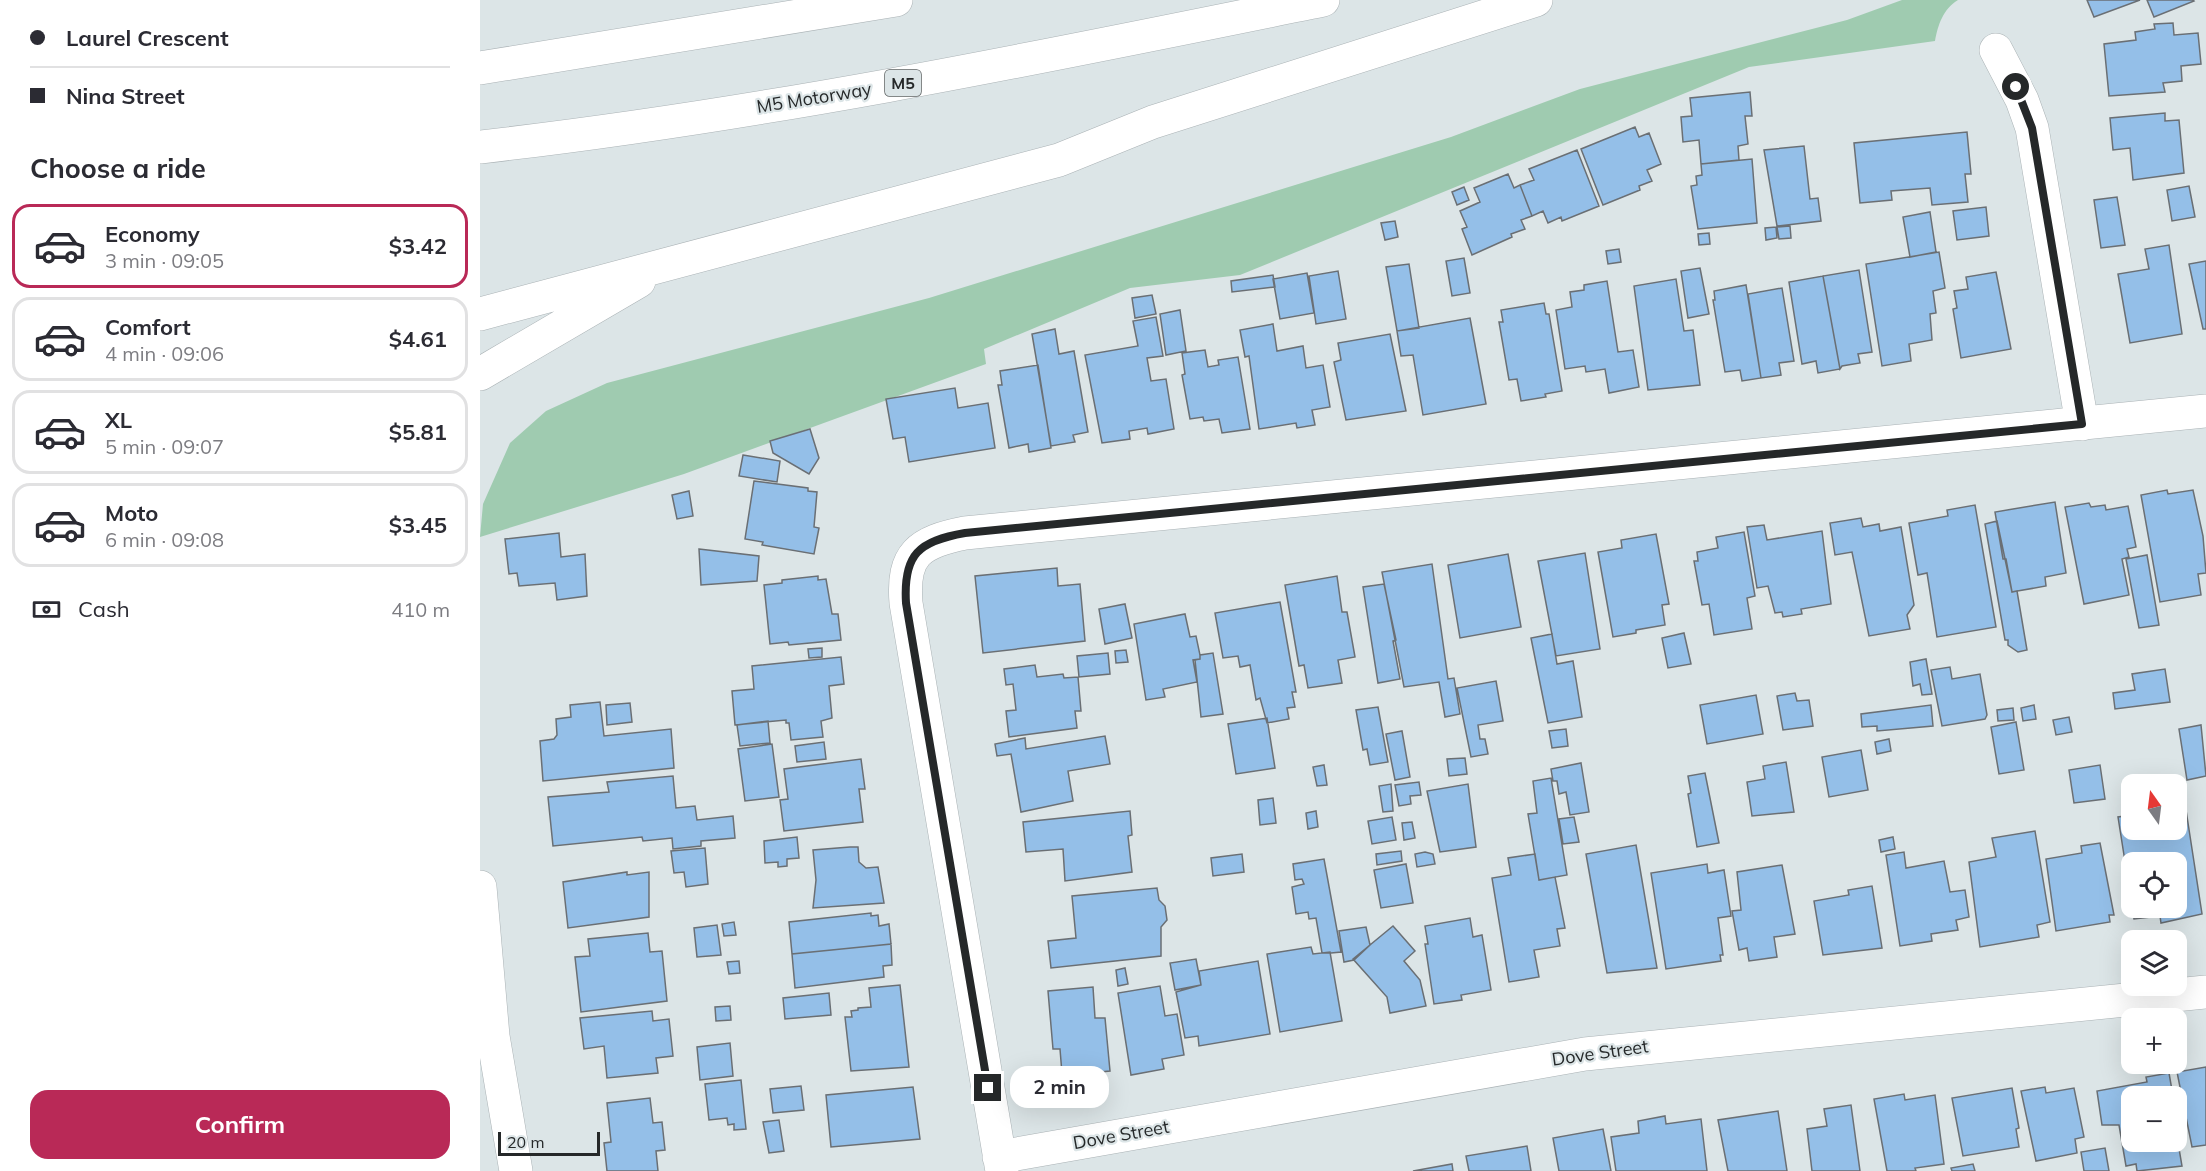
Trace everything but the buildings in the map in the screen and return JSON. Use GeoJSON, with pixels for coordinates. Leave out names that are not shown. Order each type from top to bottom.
{"type":"FeatureCollection","features":[{"type":"Feature","properties":{"kind":"main road"},"geometry":{"type":"LineString","coordinates":[[480,68],[896,0]]}},
{"type":"Feature","properties":{"kind":"main road","name":"M5 Motorway"},"geometry":{"type":"LineString","coordinates":[[480,147],[682,120],[862,91],[1323,0]]}},
{"type":"Feature","properties":{"kind":"main road"},"geometry":{"type":"LineString","coordinates":[[480,314],[671,261],[1059,160],[1153,122],[1536,0]]}},
{"type":"Feature","properties":{"kind":"main road"},"geometry":{"type":"LineString","coordinates":[[1996,50],[2022,99],[2032,128],[2082,424]]}},
{"type":"Feature","properties":{"kind":"main road"},"geometry":{"type":"LineString","coordinates":[[480,374],[563,328],[671,261]]}},
{"type":"Feature","properties":{"kind":"main road"},"geometry":{"type":"LineString","coordinates":[[1000,1164],[906,603],[905,582],[908,566],[916,551],[931,541],[965,533],[2206,411]]}},
{"type":"Feature","properties":{"kind":"main road"},"geometry":{"type":"LineString","coordinates":[[480,887],[493,1036],[516,1171]]}},
{"type":"Feature","properties":{"kind":"main road"},"geometry":{"type":"LineString","coordinates":[[480,986],[493,1036]]}},
{"type":"Feature","properties":{"kind":"main road","name":"Dove Street"},"geometry":{"type":"LineString","coordinates":[[1000,1164],[1596,1053],[2206,992]]}},
{"type":"Feature","properties":{"kind":"green space"},"geometry":{"type":"Polygon","coordinates":[[[1902,0],[1958,0],[1948,8],[1942,18],[1935,41],[1749,67],[1240,275],[1130,288],[984,349],[986,364],[684,474],[480,537],[483,504],[510,443],[546,411],[607,383],[929,298],[1451,137],[1580,89],[1847,20],[1902,0]]]}},
{"type":"Feature","properties":{"kind":"route"},"geometry":{"type":"LineString","coordinates":[[988,1088],[906,603],[905,582],[908,566],[916,551],[931,541],[965,533],[2082,424],[2032,128],[2016,87]]}}]}
